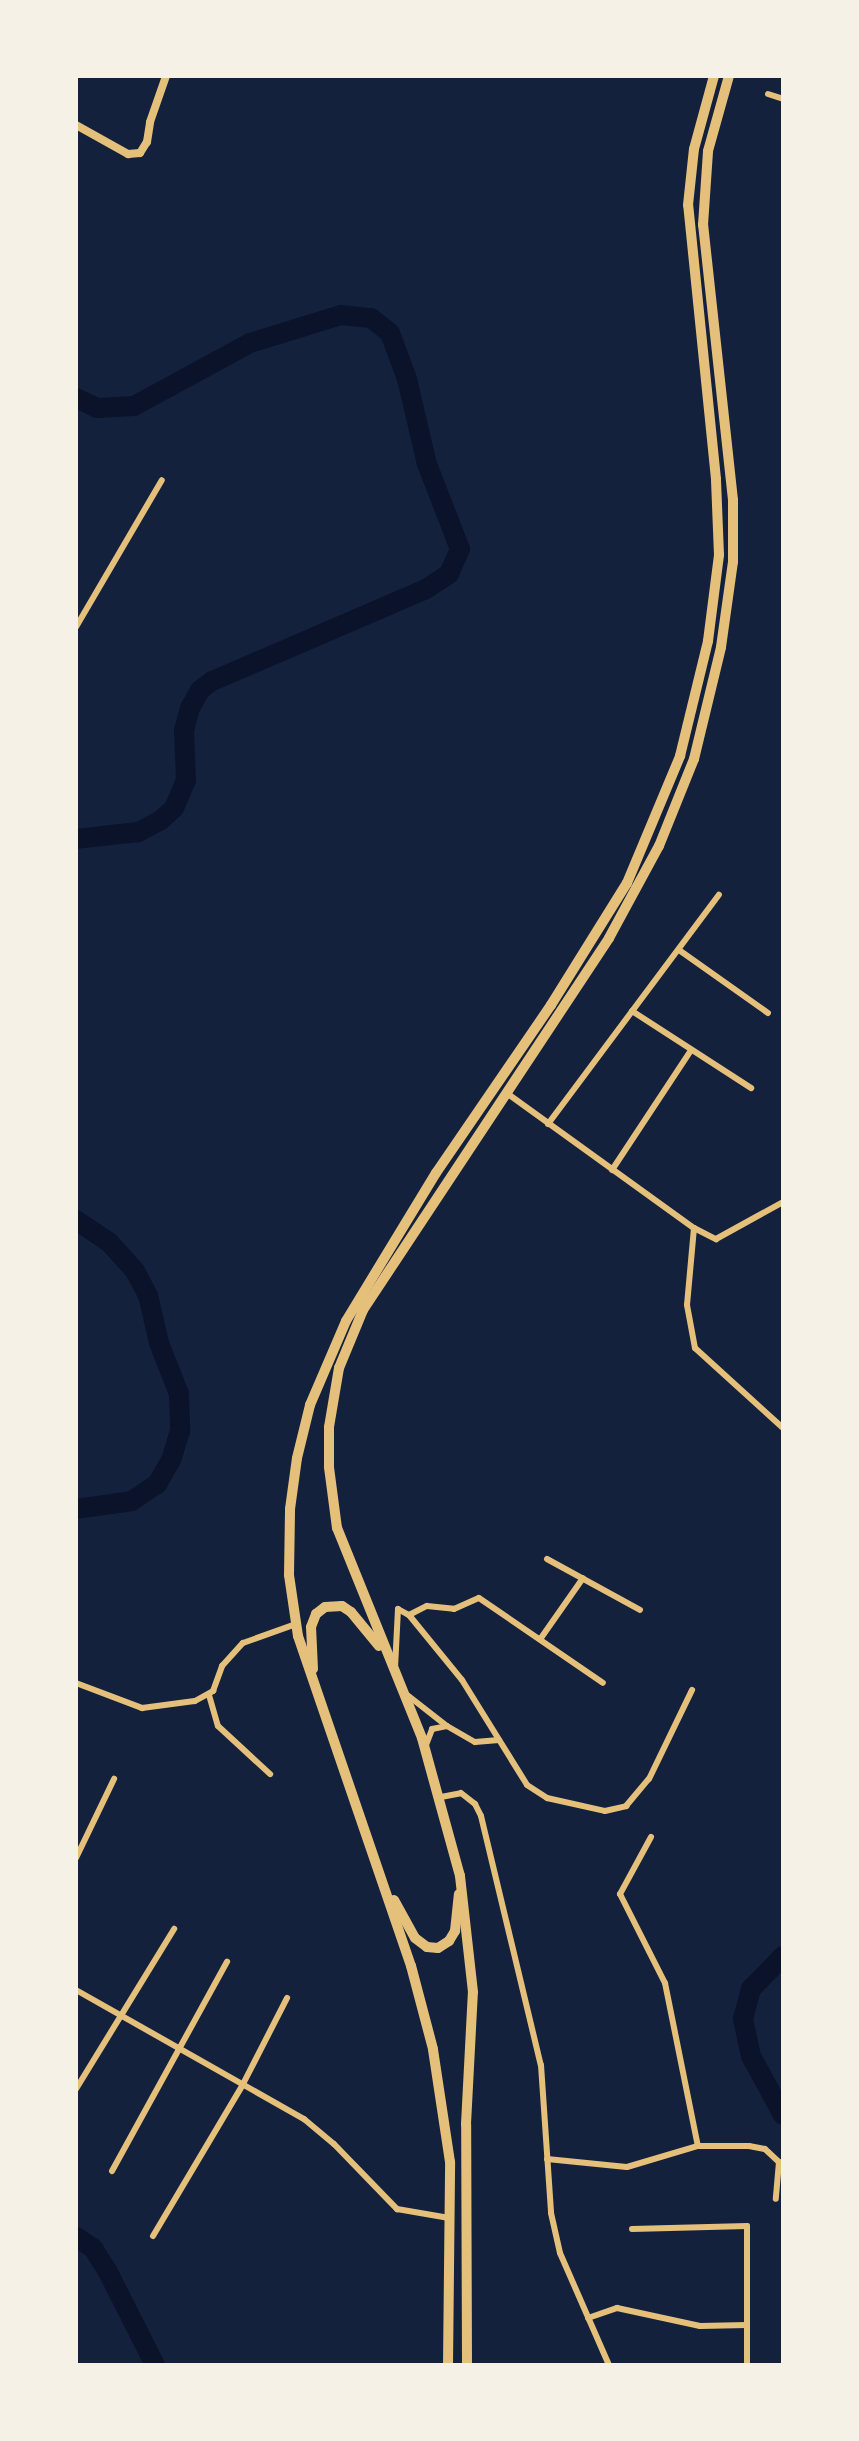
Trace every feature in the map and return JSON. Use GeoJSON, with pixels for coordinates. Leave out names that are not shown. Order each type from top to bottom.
{"type":"FeatureCollection","features":[{"type":"Feature","properties":{"kind":"main road"},"geometry":{"type":"LineString","coordinates":[[448,2365],[450,2162],[433,2049],[411,1966],[314,1686],[296,1624],[289,1575],[293,1484],[310,1405],[361,1292],[619,896],[654,823],[680,756],[708,641],[719,555],[716,479],[688,205],[694,149],[714,76]]}},
{"type":"Feature","properties":{"kind":"main road"},"geometry":{"type":"LineString","coordinates":[[467,2365],[466,2124],[473,1992],[460,1876],[441,1797],[425,1749],[345,1553],[334,1512],[328,1446],[339,1368],[363,1310],[609,938],[659,846],[694,759],[718,661],[733,562],[734,528],[704,247],[703,202],[708,151],[729,76]]}},
{"type":"Feature","properties":{"kind":"main road"},"geometry":{"type":"LineString","coordinates":[[314,1686],[311,1627],[316,1614],[325,1607],[342,1606],[351,1612],[388,1657]]}},
{"type":"Feature","properties":{"kind":"main road"},"geometry":{"type":"LineString","coordinates":[[380,1874],[415,1938],[433,1948],[444,1946],[455,1931],[460,1876]]}},
{"type":"Feature","properties":{"kind":"street"},"geometry":{"type":"LineString","coordinates":[[76,125],[128,154],[140,153],[147,142],[150,122],[166,76]]}},
{"type":"Feature","properties":{"kind":"street"},"geometry":{"type":"LineString","coordinates":[[768,94],[783,99]]}},
{"type":"Feature","properties":{"kind":"street"},"geometry":{"type":"LineString","coordinates":[[76,627],[162,480]]}},
{"type":"Feature","properties":{"kind":"street"},"geometry":{"type":"LineString","coordinates":[[548,1124],[719,895]]}},
{"type":"Feature","properties":{"kind":"street"},"geometry":{"type":"LineString","coordinates":[[679,950],[768,1013]]}},
{"type":"Feature","properties":{"kind":"street"},"geometry":{"type":"LineString","coordinates":[[632,1011],[751,1088]]}},
{"type":"Feature","properties":{"kind":"street"},"geometry":{"type":"LineString","coordinates":[[612,1170],[691,1050]]}},
{"type":"Feature","properties":{"kind":"street"},"geometry":{"type":"LineString","coordinates":[[508,1094],[694,1228],[716,1239],[783,1202]]}},
{"type":"Feature","properties":{"kind":"street"},"geometry":{"type":"LineString","coordinates":[[694,1228],[687,1305],[695,1348],[783,1428]]}},
{"type":"Feature","properties":{"kind":"street"},"geometry":{"type":"LineString","coordinates":[[547,1559],[640,1610]]}},
{"type":"Feature","properties":{"kind":"street"},"geometry":{"type":"LineString","coordinates":[[541,1638],[583,1578]]}},
{"type":"Feature","properties":{"kind":"street"},"geometry":{"type":"LineString","coordinates":[[409,1615],[427,1606],[454,1609],[479,1598],[603,1683]]}},
{"type":"Feature","properties":{"kind":"street"},"geometry":{"type":"LineString","coordinates":[[395,1670],[398,1609],[409,1615],[462,1680],[521,1777],[537,1794],[605,1811],[616,1810],[637,1797],[649,1779],[692,1690]]}},
{"type":"Feature","properties":{"kind":"street"},"geometry":{"type":"LineString","coordinates":[[76,1683],[142,1708],[195,1701],[209,1695],[229,1656],[243,1643],[296,1624]]}},
{"type":"Feature","properties":{"kind":"street"},"geometry":{"type":"LineString","coordinates":[[404,1692],[447,1726],[475,1742],[499,1740]]}},
{"type":"Feature","properties":{"kind":"street"},"geometry":{"type":"LineString","coordinates":[[209,1695],[218,1726],[270,1774]]}},
{"type":"Feature","properties":{"kind":"street"},"geometry":{"type":"LineString","coordinates":[[425,1749],[432,1729],[447,1726]]}},
{"type":"Feature","properties":{"kind":"street"},"geometry":{"type":"LineString","coordinates":[[76,1858],[114,1779]]}},
{"type":"Feature","properties":{"kind":"street"},"geometry":{"type":"LineString","coordinates":[[441,1797],[461,1793],[475,1804],[481,1816],[541,2065],[551,2213],[560,2253],[609,2365]]}},
{"type":"Feature","properties":{"kind":"street"},"geometry":{"type":"LineString","coordinates":[[651,1837],[620,1894],[665,1983],[698,2146]]}},
{"type":"Feature","properties":{"kind":"street"},"geometry":{"type":"LineString","coordinates":[[76,2089],[174,1929]]}},
{"type":"Feature","properties":{"kind":"street"},"geometry":{"type":"LineString","coordinates":[[112,2171],[227,1962]]}},
{"type":"Feature","properties":{"kind":"street"},"geometry":{"type":"LineString","coordinates":[[76,1990],[178,2051],[304,2119],[334,2144],[397,2209],[451,2218]]}},
{"type":"Feature","properties":{"kind":"street"},"geometry":{"type":"LineString","coordinates":[[153,2236],[242,2086],[287,1998]]}},
{"type":"Feature","properties":{"kind":"street"},"geometry":{"type":"LineString","coordinates":[[547,2159],[627,2167],[698,2146],[749,2146],[772,2153],[779,2162],[781,2173],[776,2199]]}},
{"type":"Feature","properties":{"kind":"street"},"geometry":{"type":"LineString","coordinates":[[632,2229],[747,2226],[747,2365]]}},
{"type":"Feature","properties":{"kind":"street"},"geometry":{"type":"LineString","coordinates":[[588,2318],[617,2308],[700,2326],[747,2325]]}},
{"type":"Feature","properties":{"kind":"waterway"},"geometry":{"type":"LineString","coordinates":[[76,398],[97,408],[134,406],[250,343],[341,315],[371,318],[390,333],[407,379],[427,464],[460,549],[449,574],[426,589],[212,681],[200,690],[190,708],[184,731],[186,780],[174,808],[161,820],[138,832],[76,839]]}},
{"type":"Feature","properties":{"kind":"waterway"},"geometry":{"type":"LineString","coordinates":[[76,1220],[109,1242],[135,1271],[148,1295],[159,1343],[179,1394],[180,1431],[171,1460],[157,1484],[132,1501],[76,1509]]}},
{"type":"Feature","properties":{"kind":"waterway"},"geometry":{"type":"LineString","coordinates":[[783,1956],[751,1989],[743,2019],[751,2056],[783,2115]]}},
{"type":"Feature","properties":{"kind":"waterway"},"geometry":{"type":"LineString","coordinates":[[76,2237],[93,2248],[107,2270],[155,2365]]}}]}
